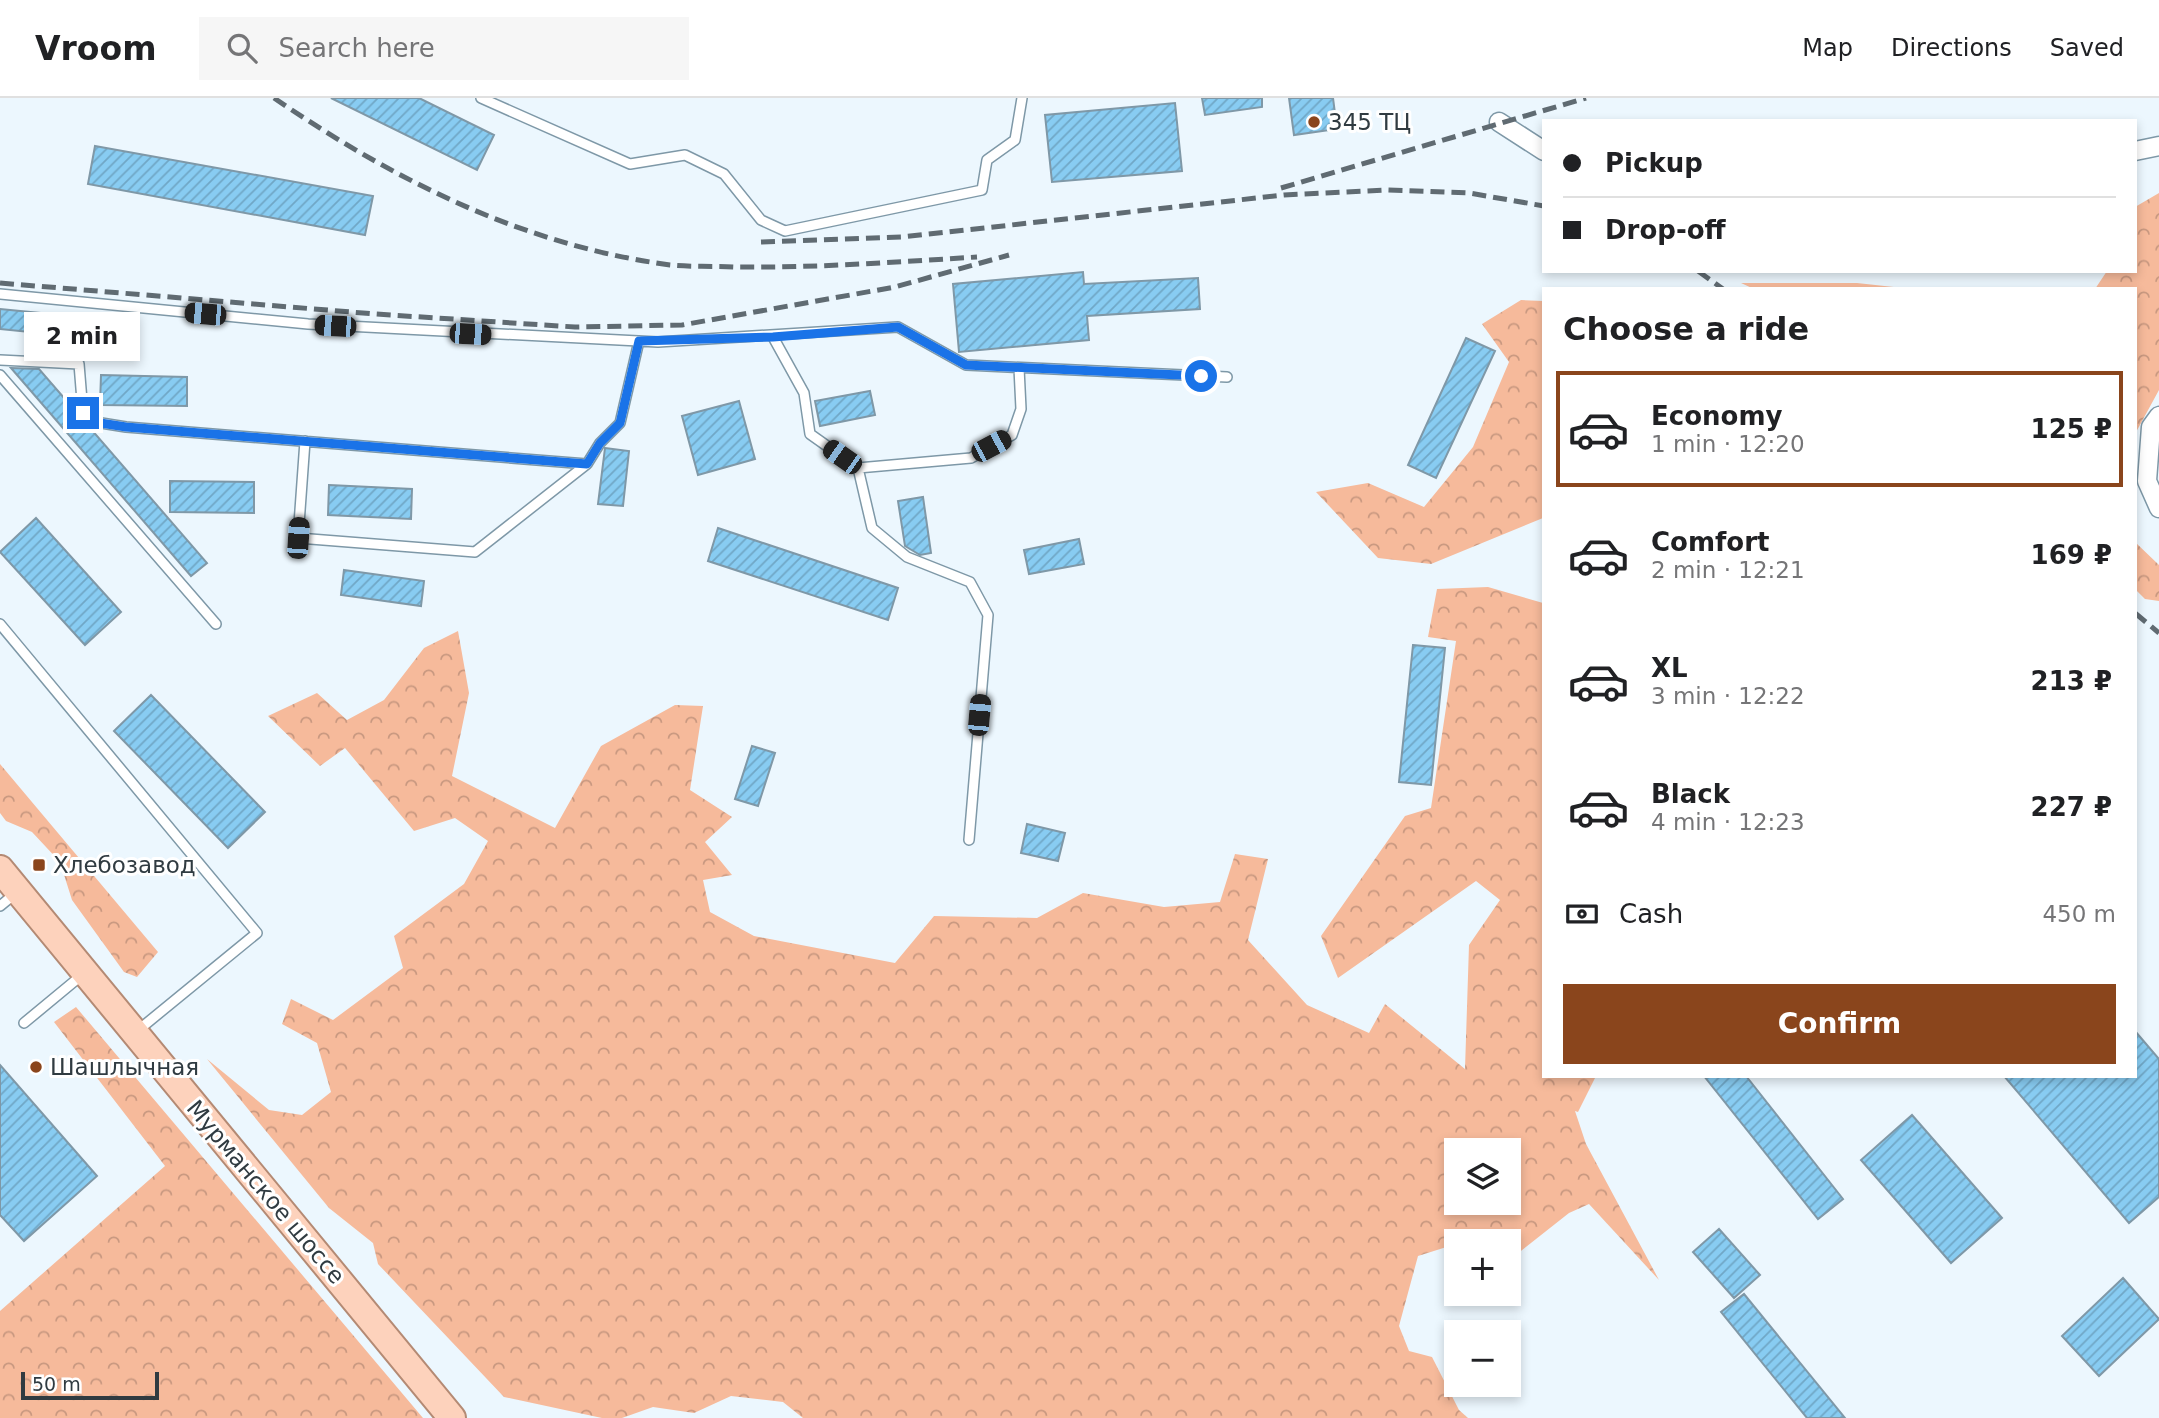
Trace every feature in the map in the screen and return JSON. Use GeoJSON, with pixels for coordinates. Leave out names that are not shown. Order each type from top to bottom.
{"type":"FeatureCollection","features":[{"type":"Feature","properties":{"kind":"main road","name":"Мурманское шоссе"},"geometry":{"type":"LineString","coordinates":[[0,869],[9,898],[85,973],[452,1418]]}},
{"type":"Feature","properties":{"kind":"street"},"geometry":{"type":"LineString","coordinates":[[1499,122],[1542,150]]}},
{"type":"Feature","properties":{"kind":"street"},"geometry":{"type":"LineString","coordinates":[[2137,150],[2159,146]]}},
{"type":"Feature","properties":{"kind":"street"},"geometry":{"type":"LineString","coordinates":[[2159,416],[2151,427],[2147,481],[2159,508]]}},
{"type":"Feature","properties":{"kind":"lane"},"geometry":{"type":"LineString","coordinates":[[481,98],[630,164],[685,155],[724,174],[761,220],[785,231],[982,190],[987,160],[1015,140],[1022,98]]}},
{"type":"Feature","properties":{"kind":"lane"},"geometry":{"type":"LineString","coordinates":[[0,293],[308,324],[639,341],[773,337],[898,327],[966,365],[1227,377]]}},
{"type":"Feature","properties":{"kind":"lane"},"geometry":{"type":"LineString","coordinates":[[773,337],[804,393],[810,435],[858,468],[971,458],[1012,435],[1021,409],[1019,368]]}},
{"type":"Feature","properties":{"kind":"lane"},"geometry":{"type":"LineString","coordinates":[[305,441],[298,538],[475,552],[587,464],[600,443],[620,423],[639,341]]}},
{"type":"Feature","properties":{"kind":"lane"},"geometry":{"type":"LineString","coordinates":[[0,360],[79,364],[83,413],[94,422],[126,427],[587,464]]}},
{"type":"Feature","properties":{"kind":"lane"},"geometry":{"type":"LineString","coordinates":[[0,375],[216,624]]}},
{"type":"Feature","properties":{"kind":"lane"},"geometry":{"type":"LineString","coordinates":[[858,468],[872,528],[907,556],[970,582],[988,615],[969,839]]}},
{"type":"Feature","properties":{"kind":"lane"},"geometry":{"type":"LineString","coordinates":[[0,624],[257,933],[135,1033]]}},
{"type":"Feature","properties":{"kind":"lane"},"geometry":{"type":"LineString","coordinates":[[24,1023],[85,973]]}},
{"type":"Feature","properties":{"kind":"green space"},"geometry":{"type":"Polygon","coordinates":[[[2159,193],[2159,390],[2137,430],[2137,287],[2096,287],[2106,273],[2137,273],[2137,206],[2159,193]]]}},
{"type":"Feature","properties":{"kind":"green space"},"geometry":{"type":"Polygon","coordinates":[[[1741,283],[1857,283],[1894,287],[1750,287],[1741,283]]]}},
{"type":"Feature","properties":{"kind":"green space"},"geometry":{"type":"Polygon","coordinates":[[[1521,300],[1542,301],[1542,518],[1431,564],[1378,558],[1316,492],[1368,483],[1424,507],[1473,447],[1509,362],[1482,324],[1521,300]]]}},
{"type":"Feature","properties":{"kind":"green space"},"geometry":{"type":"Polygon","coordinates":[[[2137,544],[2159,565],[2159,601],[2145,599],[2137,591],[2137,544]]]}},
{"type":"Feature","properties":{"kind":"green space"},"geometry":{"type":"Polygon","coordinates":[[[1488,587],[1542,603],[1542,1078],[1595,1078],[1578,1112],[1575,1111],[1586,1144],[1659,1280],[1589,1204],[1569,1213],[1521,1251],[1521,1229],[1444,1229],[1444,1248],[1418,1256],[1399,1326],[1409,1351],[1432,1357],[1444,1381],[1444,1397],[1452,1397],[1459,1410],[1468,1418],[803,1418],[783,1402],[731,1396],[694,1413],[653,1407],[622,1418],[602,1418],[504,1397],[378,1264],[373,1243],[329,1208],[207,1059],[269,1110],[302,1115],[331,1092],[317,1043],[282,1024],[291,999],[333,1020],[403,968],[394,936],[464,884],[488,841],[455,818],[414,831],[345,748],[320,766],[268,716],[317,693],[347,720],[384,700],[424,648],[458,631],[469,693],[452,776],[555,828],[601,746],[675,705],[703,706],[690,790],[732,817],[705,842],[732,875],[703,880],[710,912],[754,936],[895,963],[934,916],[1037,918],[1083,893],[1164,907],[1220,902],[1235,854],[1268,859],[1248,940],[1307,1005],[1369,1033],[1385,1004],[1465,1069],[1469,945],[1500,900],[1476,881],[1338,978],[1321,936],[1405,816],[1431,808],[1456,641],[1428,637],[1437,589],[1488,587]]]}},
{"type":"Feature","properties":{"kind":"green space"},"geometry":{"type":"Polygon","coordinates":[[[0,764],[158,952],[137,977],[124,972],[72,900],[60,862],[32,832],[6,821],[0,813],[0,764]]]}},
{"type":"Feature","properties":{"kind":"green space"},"geometry":{"type":"Polygon","coordinates":[[[76,1007],[423,1418],[0,1418],[0,1311],[165,1166],[54,1022],[76,1007]]]}},
{"type":"Feature","properties":{"kind":"building"},"geometry":{"type":"Polygon","coordinates":[[[331,98],[419,98],[494,135],[477,170],[331,98]]]}},
{"type":"Feature","properties":{"kind":"building"},"geometry":{"type":"Polygon","coordinates":[[[1202,98],[1262,98],[1262,107],[1205,115],[1202,98]]]}},
{"type":"Feature","properties":{"kind":"building","name":"345 ТЦ"},"geometry":{"type":"Polygon","coordinates":[[[1289,98],[1333,98],[1337,129],[1294,135],[1289,98]]]}},
{"type":"Feature","properties":{"kind":"building"},"geometry":{"type":"Polygon","coordinates":[[[1175,103],[1182,171],[1052,182],[1045,115],[1175,103]]]}},
{"type":"Feature","properties":{"kind":"building"},"geometry":{"type":"Polygon","coordinates":[[[95,146],[373,196],[365,235],[88,184],[95,146]]]}},
{"type":"Feature","properties":{"kind":"building"},"geometry":{"type":"Polygon","coordinates":[[[1083,272],[1084,284],[1198,278],[1200,309],[1087,316],[1089,340],[959,352],[953,284],[1083,272]]]}},
{"type":"Feature","properties":{"kind":"building"},"geometry":{"type":"Polygon","coordinates":[[[0,309],[101,319],[99,339],[0,329],[0,309]]]}},
{"type":"Feature","properties":{"kind":"building"},"geometry":{"type":"Polygon","coordinates":[[[1466,338],[1495,351],[1436,478],[1408,465],[1466,338]]]}},
{"type":"Feature","properties":{"kind":"building"},"geometry":{"type":"Polygon","coordinates":[[[11,368],[39,369],[207,563],[191,576],[11,368]]]}},
{"type":"Feature","properties":{"kind":"building"},"geometry":{"type":"Polygon","coordinates":[[[101,375],[187,377],[187,406],[100,405],[101,375]]]}},
{"type":"Feature","properties":{"kind":"building"},"geometry":{"type":"Polygon","coordinates":[[[870,391],[875,415],[820,426],[815,401],[870,391]]]}},
{"type":"Feature","properties":{"kind":"building"},"geometry":{"type":"Polygon","coordinates":[[[739,401],[755,459],[698,475],[682,416],[739,401]]]}},
{"type":"Feature","properties":{"kind":"building"},"geometry":{"type":"Polygon","coordinates":[[[605,448],[629,451],[623,506],[598,504],[605,448]]]}},
{"type":"Feature","properties":{"kind":"building"},"geometry":{"type":"Polygon","coordinates":[[[170,481],[254,482],[254,513],[170,512],[170,481]]]}},
{"type":"Feature","properties":{"kind":"building"},"geometry":{"type":"Polygon","coordinates":[[[329,485],[412,489],[411,519],[328,515],[329,485]]]}},
{"type":"Feature","properties":{"kind":"building"},"geometry":{"type":"Polygon","coordinates":[[[923,497],[931,553],[920,555],[905,546],[898,501],[923,497]]]}},
{"type":"Feature","properties":{"kind":"building"},"geometry":{"type":"Polygon","coordinates":[[[36,518],[121,612],[85,645],[0,552],[36,518]]]}},
{"type":"Feature","properties":{"kind":"building"},"geometry":{"type":"Polygon","coordinates":[[[718,528],[898,588],[888,620],[708,561],[718,528]]]}},
{"type":"Feature","properties":{"kind":"building"},"geometry":{"type":"Polygon","coordinates":[[[1079,539],[1084,564],[1029,574],[1024,550],[1079,539]]]}},
{"type":"Feature","properties":{"kind":"building"},"geometry":{"type":"Polygon","coordinates":[[[344,570],[424,581],[421,606],[341,595],[344,570]]]}},
{"type":"Feature","properties":{"kind":"building"},"geometry":{"type":"Polygon","coordinates":[[[1413,645],[1445,648],[1431,785],[1399,782],[1413,645]]]}},
{"type":"Feature","properties":{"kind":"building"},"geometry":{"type":"Polygon","coordinates":[[[151,695],[265,812],[228,848],[114,731],[151,695]]]}},
{"type":"Feature","properties":{"kind":"building"},"geometry":{"type":"Polygon","coordinates":[[[752,746],[775,753],[758,806],[735,799],[752,746]]]}},
{"type":"Feature","properties":{"kind":"building"},"geometry":{"type":"Polygon","coordinates":[[[1027,824],[1065,833],[1058,861],[1021,853],[1027,824]]]}},
{"type":"Feature","properties":{"kind":"building"},"geometry":{"type":"Polygon","coordinates":[[[2137,1033],[2159,1059],[2159,1197],[2129,1223],[2006,1078],[2137,1078],[2137,1033]]]}},
{"type":"Feature","properties":{"kind":"building"},"geometry":{"type":"Polygon","coordinates":[[[0,1065],[97,1176],[24,1241],[0,1215],[0,1065]]]}},
{"type":"Feature","properties":{"kind":"building"},"geometry":{"type":"Polygon","coordinates":[[[1706,1078],[1748,1078],[1843,1199],[1818,1219],[1706,1078]]]}},
{"type":"Feature","properties":{"kind":"building"},"geometry":{"type":"Polygon","coordinates":[[[1912,1115],[2002,1218],[1951,1263],[1861,1160],[1912,1115]]]}},
{"type":"Feature","properties":{"kind":"building"},"geometry":{"type":"Polygon","coordinates":[[[1719,1229],[1760,1275],[1734,1298],[1693,1252],[1719,1229]]]}},
{"type":"Feature","properties":{"kind":"building"},"geometry":{"type":"Polygon","coordinates":[[[2123,1278],[2159,1319],[2099,1376],[2062,1336],[2123,1278]]]}},
{"type":"Feature","properties":{"kind":"building"},"geometry":{"type":"Polygon","coordinates":[[[1744,1294],[1845,1418],[1807,1418],[1721,1312],[1744,1294]]]}},
{"type":"Feature","properties":{"kind":"railway"},"geometry":{"type":"LineString","coordinates":[[274,98],[367,156],[463,205],[563,242],[616,255],[670,265],[734,267],[825,266],[977,257]]}},
{"type":"Feature","properties":{"kind":"railway"},"geometry":{"type":"LineString","coordinates":[[1281,188],[1586,98]]}},
{"type":"Feature","properties":{"kind":"railway"},"geometry":{"type":"LineString","coordinates":[[761,242],[902,237],[1284,195],[1388,190],[1469,193],[1542,206]]}},
{"type":"Feature","properties":{"kind":"railway"},"geometry":{"type":"LineString","coordinates":[[0,283],[375,314],[575,327],[682,325],[895,287],[1009,255]]}},
{"type":"Feature","properties":{"kind":"railway"},"geometry":{"type":"LineString","coordinates":[[1701,273],[1720,287]]}},
{"type":"Feature","properties":{"kind":"railway"},"geometry":{"type":"LineString","coordinates":[[2137,615],[2159,633]]}},
{"type":"Feature","properties":{"kind":"place","name":"345 ТЦ"},"geometry":{"type":"Point","coordinates":[1314,122]}},
{"type":"Feature","properties":{"kind":"place","name":"Хлебозавод"},"geometry":{"type":"Point","coordinates":[39,865]}},
{"type":"Feature","properties":{"kind":"place","name":"Шашлычная"},"geometry":{"type":"Point","coordinates":[36,1067]}},
{"type":"Feature","properties":{"kind":"route"},"geometry":{"type":"LineString","coordinates":[[83,413],[94,422],[126,427],[587,464],[600,443],[620,423],[639,341],[773,337],[898,327],[966,365],[1201,376]]}}]}
